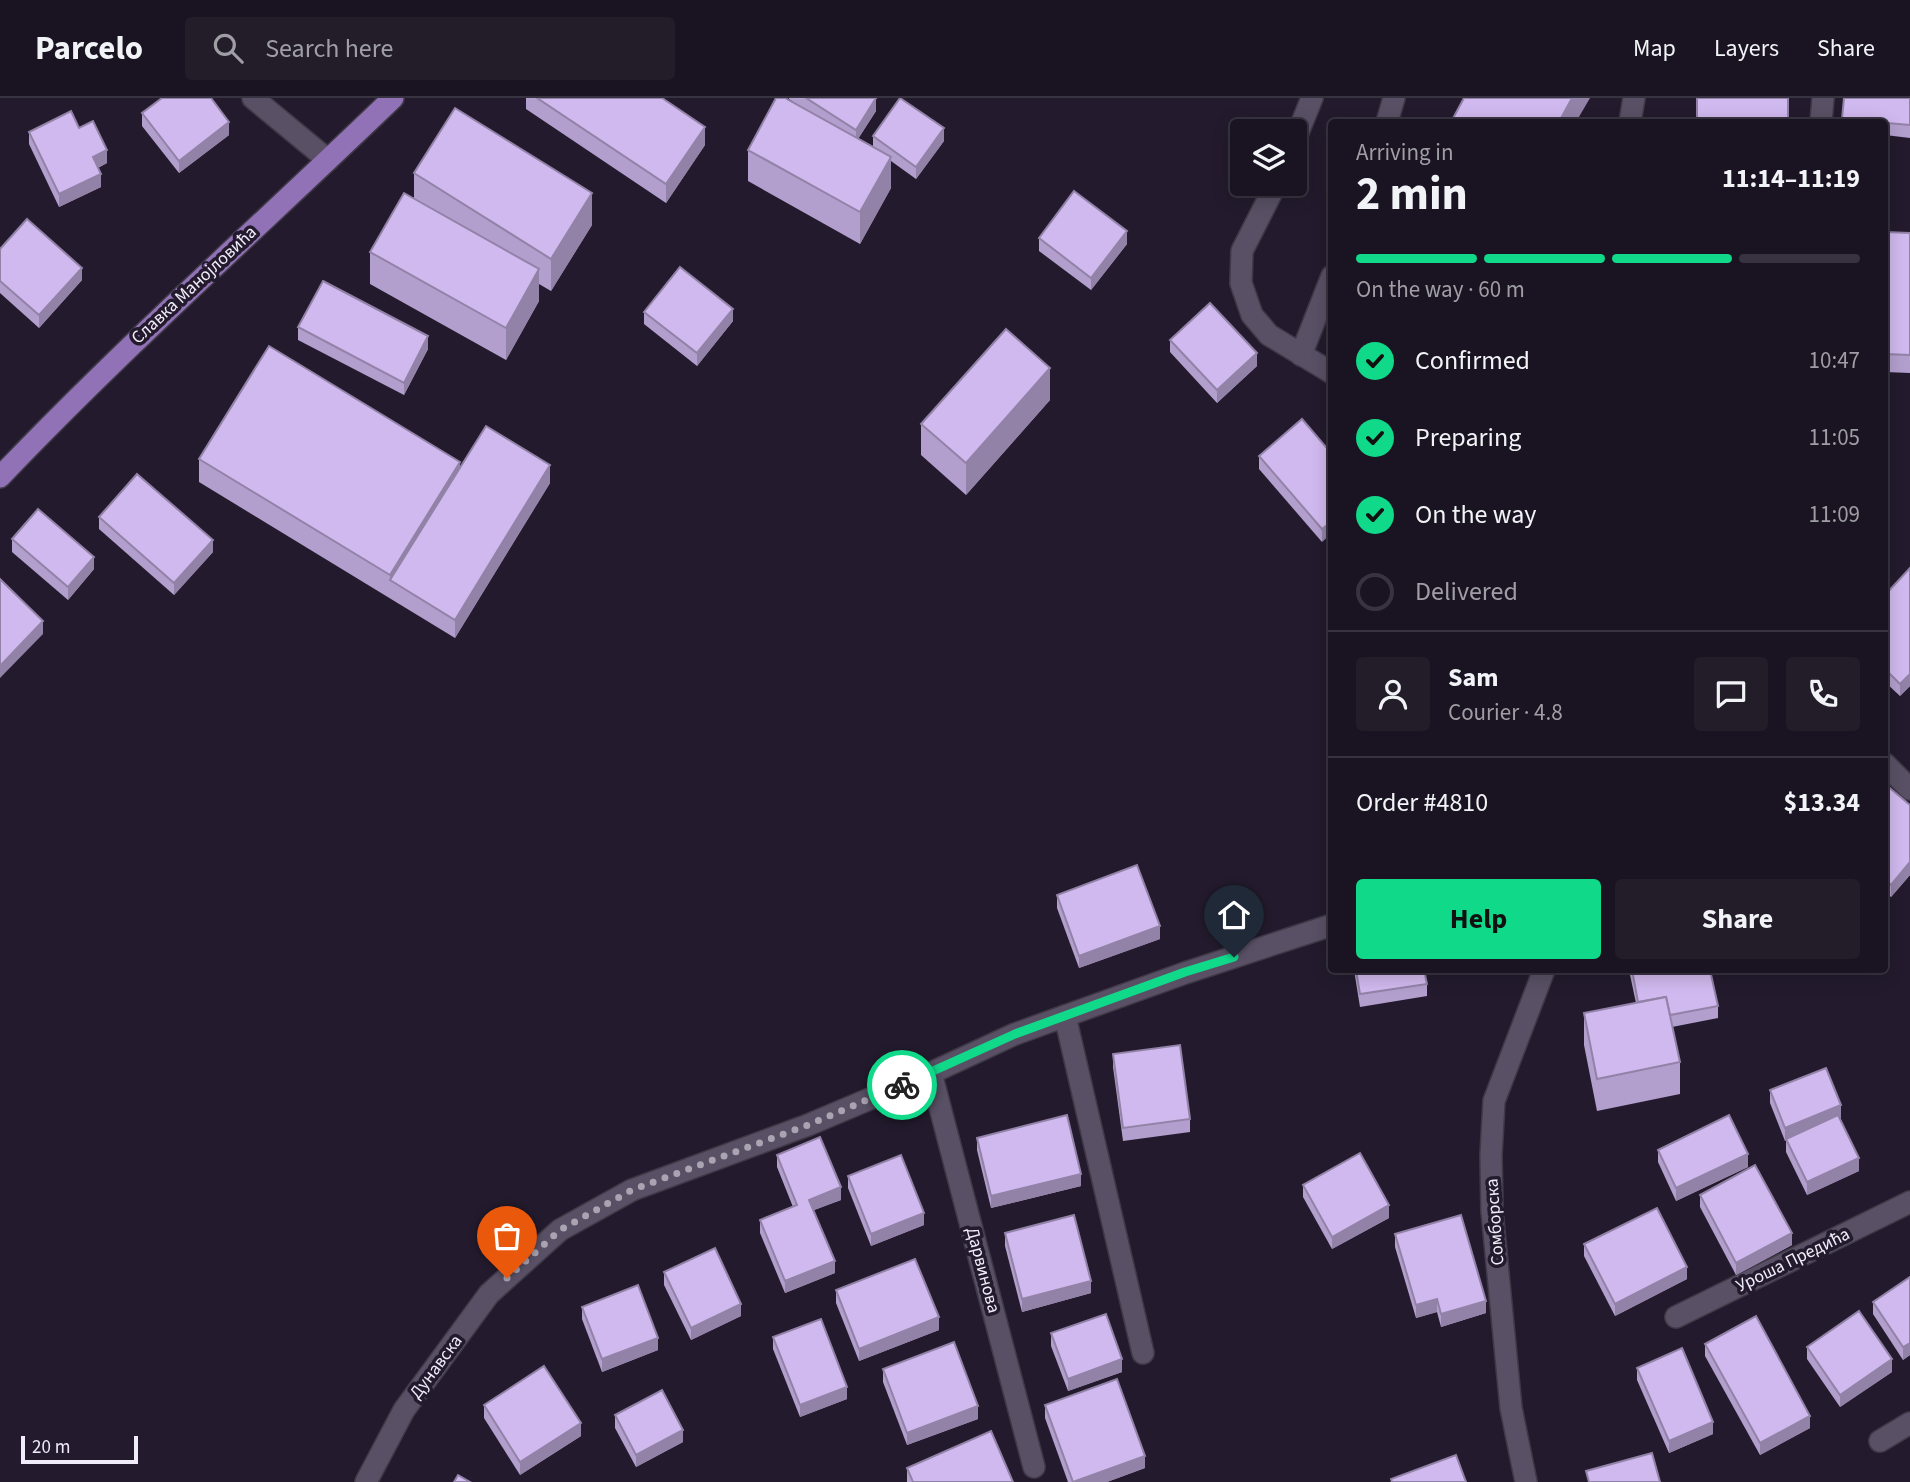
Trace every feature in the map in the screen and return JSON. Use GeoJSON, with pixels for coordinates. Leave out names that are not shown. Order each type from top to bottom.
{"type":"FeatureCollection","features":[{"type":"Feature","properties":{"kind":"main road","name":"Славка Манојловића"},"geometry":{"type":"LineString","coordinates":[[0,477],[135,341],[393,98]]}},
{"type":"Feature","properties":{"kind":"street"},"geometry":{"type":"LineString","coordinates":[[253,98],[328,160]]}},
{"type":"Feature","properties":{"kind":"street"},"geometry":{"type":"LineString","coordinates":[[1304,119],[1312,98]]}},
{"type":"Feature","properties":{"kind":"street"},"geometry":{"type":"LineString","coordinates":[[1388,119],[1394,98]]}},
{"type":"Feature","properties":{"kind":"street"},"geometry":{"type":"LineString","coordinates":[[1630,119],[1633,98]]}},
{"type":"Feature","properties":{"kind":"street"},"geometry":{"type":"LineString","coordinates":[[1821,119],[1822,98]]}},
{"type":"Feature","properties":{"kind":"street"},"geometry":{"type":"LineString","coordinates":[[1270,196],[1242,251],[1241,283],[1252,315],[1269,335],[1328,371]]}},
{"type":"Feature","properties":{"kind":"street"},"geometry":{"type":"LineString","coordinates":[[1301,355],[1328,286]]}},
{"type":"Feature","properties":{"kind":"street"},"geometry":{"type":"LineString","coordinates":[[1888,767],[1910,789]]}},
{"type":"Feature","properties":{"kind":"street","name":"Дунавска"},"geometry":{"type":"LineString","coordinates":[[366,1482],[404,1410],[489,1294],[560,1230],[632,1190],[808,1125],[1015,1034],[1185,972],[1328,926]]}},
{"type":"Feature","properties":{"kind":"street","name":"Сомборска"},"geometry":{"type":"LineString","coordinates":[[1526,1482],[1511,1408],[1492,1211],[1491,1155],[1493,1101],[1543,973]]}},
{"type":"Feature","properties":{"kind":"street"},"geometry":{"type":"LineString","coordinates":[[1065,1016],[1143,1353]]}},
{"type":"Feature","properties":{"kind":"street","name":"Дарвинова"},"geometry":{"type":"LineString","coordinates":[[931,1073],[1034,1467]]}},
{"type":"Feature","properties":{"kind":"street","name":"Уроша Предића"},"geometry":{"type":"LineString","coordinates":[[1676,1317],[1910,1202]]}},
{"type":"Feature","properties":{"kind":"street"},"geometry":{"type":"LineString","coordinates":[[1880,1441],[1910,1423]]}},
{"type":"Feature","properties":{"kind":"building"},"geometry":{"type":"Polygon","coordinates":[[[162,98],[211,98],[229,122],[179,161],[142,113],[162,98]]]}},
{"type":"Feature","properties":{"kind":"building"},"geometry":{"type":"Polygon","coordinates":[[[537,98],[662,98],[705,127],[666,184],[537,98]]]}},
{"type":"Feature","properties":{"kind":"building"},"geometry":{"type":"Polygon","coordinates":[[[776,98],[785,98],[891,157],[860,212],[748,150],[776,98]]]}},
{"type":"Feature","properties":{"kind":"building"},"geometry":{"type":"Polygon","coordinates":[[[806,98],[876,98],[856,130],[806,98]]]}},
{"type":"Feature","properties":{"kind":"building"},"geometry":{"type":"Polygon","coordinates":[[[900,98],[944,128],[916,167],[873,136],[900,98]]]}},
{"type":"Feature","properties":{"kind":"building"},"geometry":{"type":"Polygon","coordinates":[[[1464,98],[1572,98],[1561,119],[1453,119],[1464,98]]]}},
{"type":"Feature","properties":{"kind":"building"},"geometry":{"type":"Polygon","coordinates":[[[1697,98],[1788,98],[1788,119],[1697,119],[1697,98]]]}},
{"type":"Feature","properties":{"kind":"building"},"geometry":{"type":"Polygon","coordinates":[[[1844,98],[1910,98],[1910,125],[1888,123],[1888,119],[1842,119],[1844,98]]]}},
{"type":"Feature","properties":{"kind":"building"},"geometry":{"type":"Polygon","coordinates":[[[455,108],[592,193],[551,259],[414,173],[455,108]]]}},
{"type":"Feature","properties":{"kind":"building"},"geometry":{"type":"Polygon","coordinates":[[[71,111],[79,128],[93,121],[107,150],[93,157],[101,174],[59,194],[29,132],[71,111]]]}},
{"type":"Feature","properties":{"kind":"building"},"geometry":{"type":"Polygon","coordinates":[[[1074,191],[1127,231],[1091,278],[1039,238],[1074,191]]]}},
{"type":"Feature","properties":{"kind":"building"},"geometry":{"type":"Polygon","coordinates":[[[404,193],[539,269],[506,328],[370,252],[404,193]]]}},
{"type":"Feature","properties":{"kind":"building"},"geometry":{"type":"Polygon","coordinates":[[[27,219],[82,268],[39,315],[0,281],[0,249],[27,219]]]}},
{"type":"Feature","properties":{"kind":"building"},"geometry":{"type":"Polygon","coordinates":[[[1888,232],[1910,233],[1910,355],[1888,354],[1888,232]]]}},
{"type":"Feature","properties":{"kind":"building"},"geometry":{"type":"Polygon","coordinates":[[[680,267],[733,309],[697,353],[644,312],[680,267]]]}},
{"type":"Feature","properties":{"kind":"building"},"geometry":{"type":"Polygon","coordinates":[[[323,281],[428,336],[404,383],[298,327],[323,281]]]}},
{"type":"Feature","properties":{"kind":"building"},"geometry":{"type":"Polygon","coordinates":[[[1210,303],[1257,353],[1217,390],[1170,340],[1210,303]]]}},
{"type":"Feature","properties":{"kind":"building"},"geometry":{"type":"Polygon","coordinates":[[[1006,329],[1050,368],[966,463],[921,424],[1006,329]]]}},
{"type":"Feature","properties":{"kind":"building"},"geometry":{"type":"Polygon","coordinates":[[[269,346],[460,462],[390,575],[199,459],[269,346]]]}},
{"type":"Feature","properties":{"kind":"building"},"geometry":{"type":"Polygon","coordinates":[[[1302,419],[1328,449],[1328,524],[1322,529],[1259,456],[1302,419]]]}},
{"type":"Feature","properties":{"kind":"building"},"geometry":{"type":"Polygon","coordinates":[[[486,426],[550,465],[455,620],[390,580],[486,426]]]}},
{"type":"Feature","properties":{"kind":"building"},"geometry":{"type":"Polygon","coordinates":[[[137,474],[213,540],[174,583],[99,517],[137,474]]]}},
{"type":"Feature","properties":{"kind":"building"},"geometry":{"type":"Polygon","coordinates":[[[38,509],[94,557],[68,587],[12,539],[38,509]]]}},
{"type":"Feature","properties":{"kind":"building"},"geometry":{"type":"Polygon","coordinates":[[[1910,568],[1910,674],[1900,684],[1888,672],[1888,592],[1910,568]]]}},
{"type":"Feature","properties":{"kind":"building"},"geometry":{"type":"Polygon","coordinates":[[[0,579],[43,621],[0,666],[0,579]]]}},
{"type":"Feature","properties":{"kind":"building"},"geometry":{"type":"Polygon","coordinates":[[[1888,787],[1910,805],[1910,862],[1891,885],[1888,882],[1888,787]]]}},
{"type":"Feature","properties":{"kind":"building"},"geometry":{"type":"Polygon","coordinates":[[[1137,865],[1160,926],[1079,956],[1057,895],[1137,865]]]}},
{"type":"Feature","properties":{"kind":"building"},"geometry":{"type":"Polygon","coordinates":[[[1356,973],[1425,973],[1427,984],[1360,994],[1356,973]]]}},
{"type":"Feature","properties":{"kind":"building"},"geometry":{"type":"Polygon","coordinates":[[[1633,973],[1711,973],[1718,1006],[1670,1015],[1666,997],[1638,1002],[1633,973]]]}},
{"type":"Feature","properties":{"kind":"building"},"geometry":{"type":"Polygon","coordinates":[[[1666,997],[1680,1062],[1597,1079],[1584,1013],[1666,997]]]}},
{"type":"Feature","properties":{"kind":"building"},"geometry":{"type":"Polygon","coordinates":[[[1180,1045],[1190,1119],[1123,1128],[1113,1054],[1180,1045]]]}},
{"type":"Feature","properties":{"kind":"building"},"geometry":{"type":"Polygon","coordinates":[[[1826,1068],[1841,1105],[1785,1128],[1770,1090],[1826,1068]]]}},
{"type":"Feature","properties":{"kind":"building"},"geometry":{"type":"Polygon","coordinates":[[[1067,1115],[1081,1174],[991,1196],[977,1138],[1067,1115]]]}},
{"type":"Feature","properties":{"kind":"building"},"geometry":{"type":"Polygon","coordinates":[[[1729,1115],[1748,1154],[1676,1188],[1658,1150],[1729,1115]]]}},
{"type":"Feature","properties":{"kind":"building"},"geometry":{"type":"Polygon","coordinates":[[[1838,1115],[1859,1158],[1807,1182],[1786,1139],[1838,1115]]]}},
{"type":"Feature","properties":{"kind":"building"},"geometry":{"type":"Polygon","coordinates":[[[820,1137],[841,1187],[809,1200],[835,1261],[785,1281],[760,1220],[797,1205],[777,1155],[820,1137]]]}},
{"type":"Feature","properties":{"kind":"building"},"geometry":{"type":"Polygon","coordinates":[[[1360,1153],[1389,1205],[1332,1237],[1303,1185],[1360,1153]]]}},
{"type":"Feature","properties":{"kind":"building"},"geometry":{"type":"Polygon","coordinates":[[[901,1155],[924,1213],[871,1234],[848,1176],[901,1155]]]}},
{"type":"Feature","properties":{"kind":"building"},"geometry":{"type":"Polygon","coordinates":[[[1755,1165],[1792,1233],[1736,1263],[1700,1195],[1755,1165]]]}},
{"type":"Feature","properties":{"kind":"building"},"geometry":{"type":"Polygon","coordinates":[[[1657,1208],[1687,1267],[1615,1304],[1584,1244],[1657,1208]]]}},
{"type":"Feature","properties":{"kind":"building"},"geometry":{"type":"Polygon","coordinates":[[[1074,1215],[1091,1281],[1022,1299],[1005,1233],[1074,1215]]]}},
{"type":"Feature","properties":{"kind":"building"},"geometry":{"type":"Polygon","coordinates":[[[1461,1215],[1486,1301],[1441,1314],[1437,1299],[1416,1305],[1395,1234],[1461,1215]]]}},
{"type":"Feature","properties":{"kind":"building"},"geometry":{"type":"Polygon","coordinates":[[[715,1248],[741,1304],[691,1328],[664,1272],[715,1248]]]}},
{"type":"Feature","properties":{"kind":"building"},"geometry":{"type":"Polygon","coordinates":[[[915,1259],[939,1317],[859,1349],[836,1290],[915,1259]]]}},
{"type":"Feature","properties":{"kind":"building"},"geometry":{"type":"Polygon","coordinates":[[[1910,1277],[1910,1343],[1903,1347],[1873,1302],[1910,1277]]]}},
{"type":"Feature","properties":{"kind":"building"},"geometry":{"type":"Polygon","coordinates":[[[638,1285],[658,1338],[602,1359],[582,1307],[638,1285]]]}},
{"type":"Feature","properties":{"kind":"building"},"geometry":{"type":"Polygon","coordinates":[[[1859,1311],[1892,1359],[1840,1395],[1807,1347],[1859,1311]]]}},
{"type":"Feature","properties":{"kind":"building"},"geometry":{"type":"Polygon","coordinates":[[[1106,1314],[1122,1359],[1068,1379],[1051,1333],[1106,1314]]]}},
{"type":"Feature","properties":{"kind":"building"},"geometry":{"type":"Polygon","coordinates":[[[1756,1316],[1810,1416],[1760,1443],[1705,1344],[1756,1316]]]}},
{"type":"Feature","properties":{"kind":"building"},"geometry":{"type":"Polygon","coordinates":[[[821,1319],[847,1387],[800,1405],[773,1337],[821,1319]]]}},
{"type":"Feature","properties":{"kind":"building"},"geometry":{"type":"Polygon","coordinates":[[[954,1342],[978,1406],[907,1433],[883,1369],[954,1342]]]}},
{"type":"Feature","properties":{"kind":"building"},"geometry":{"type":"Polygon","coordinates":[[[1682,1348],[1713,1422],[1669,1441],[1637,1368],[1682,1348]]]}},
{"type":"Feature","properties":{"kind":"building"},"geometry":{"type":"Polygon","coordinates":[[[544,1366],[581,1423],[520,1462],[484,1405],[544,1366]]]}},
{"type":"Feature","properties":{"kind":"building"},"geometry":{"type":"Polygon","coordinates":[[[1117,1379],[1145,1456],[1073,1482],[1045,1405],[1117,1379]]]}},
{"type":"Feature","properties":{"kind":"building"},"geometry":{"type":"Polygon","coordinates":[[[662,1390],[683,1430],[636,1455],[615,1415],[662,1390]]]}},
{"type":"Feature","properties":{"kind":"building"},"geometry":{"type":"Polygon","coordinates":[[[991,1431],[1013,1482],[913,1482],[907,1468],[991,1431]]]}},
{"type":"Feature","properties":{"kind":"building"},"geometry":{"type":"Polygon","coordinates":[[[1652,1453],[1660,1482],[1589,1482],[1586,1471],[1652,1453]]]}},
{"type":"Feature","properties":{"kind":"building"},"geometry":{"type":"Polygon","coordinates":[[[1456,1455],[1466,1482],[1392,1482],[1391,1479],[1456,1455]]]}},
{"type":"Feature","properties":{"kind":"building"},"geometry":{"type":"Polygon","coordinates":[[[458,1475],[470,1482],[454,1482],[458,1475]]]}},
{"type":"Feature","properties":{"kind":"way so far"},"geometry":{"type":"LineString","coordinates":[[507,1278],[560,1230],[632,1190],[808,1125],[902,1085]]}},
{"type":"Feature","properties":{"kind":"route"},"geometry":{"type":"LineString","coordinates":[[902,1085],[1015,1034],[1185,972],[1234,957]]}}]}
